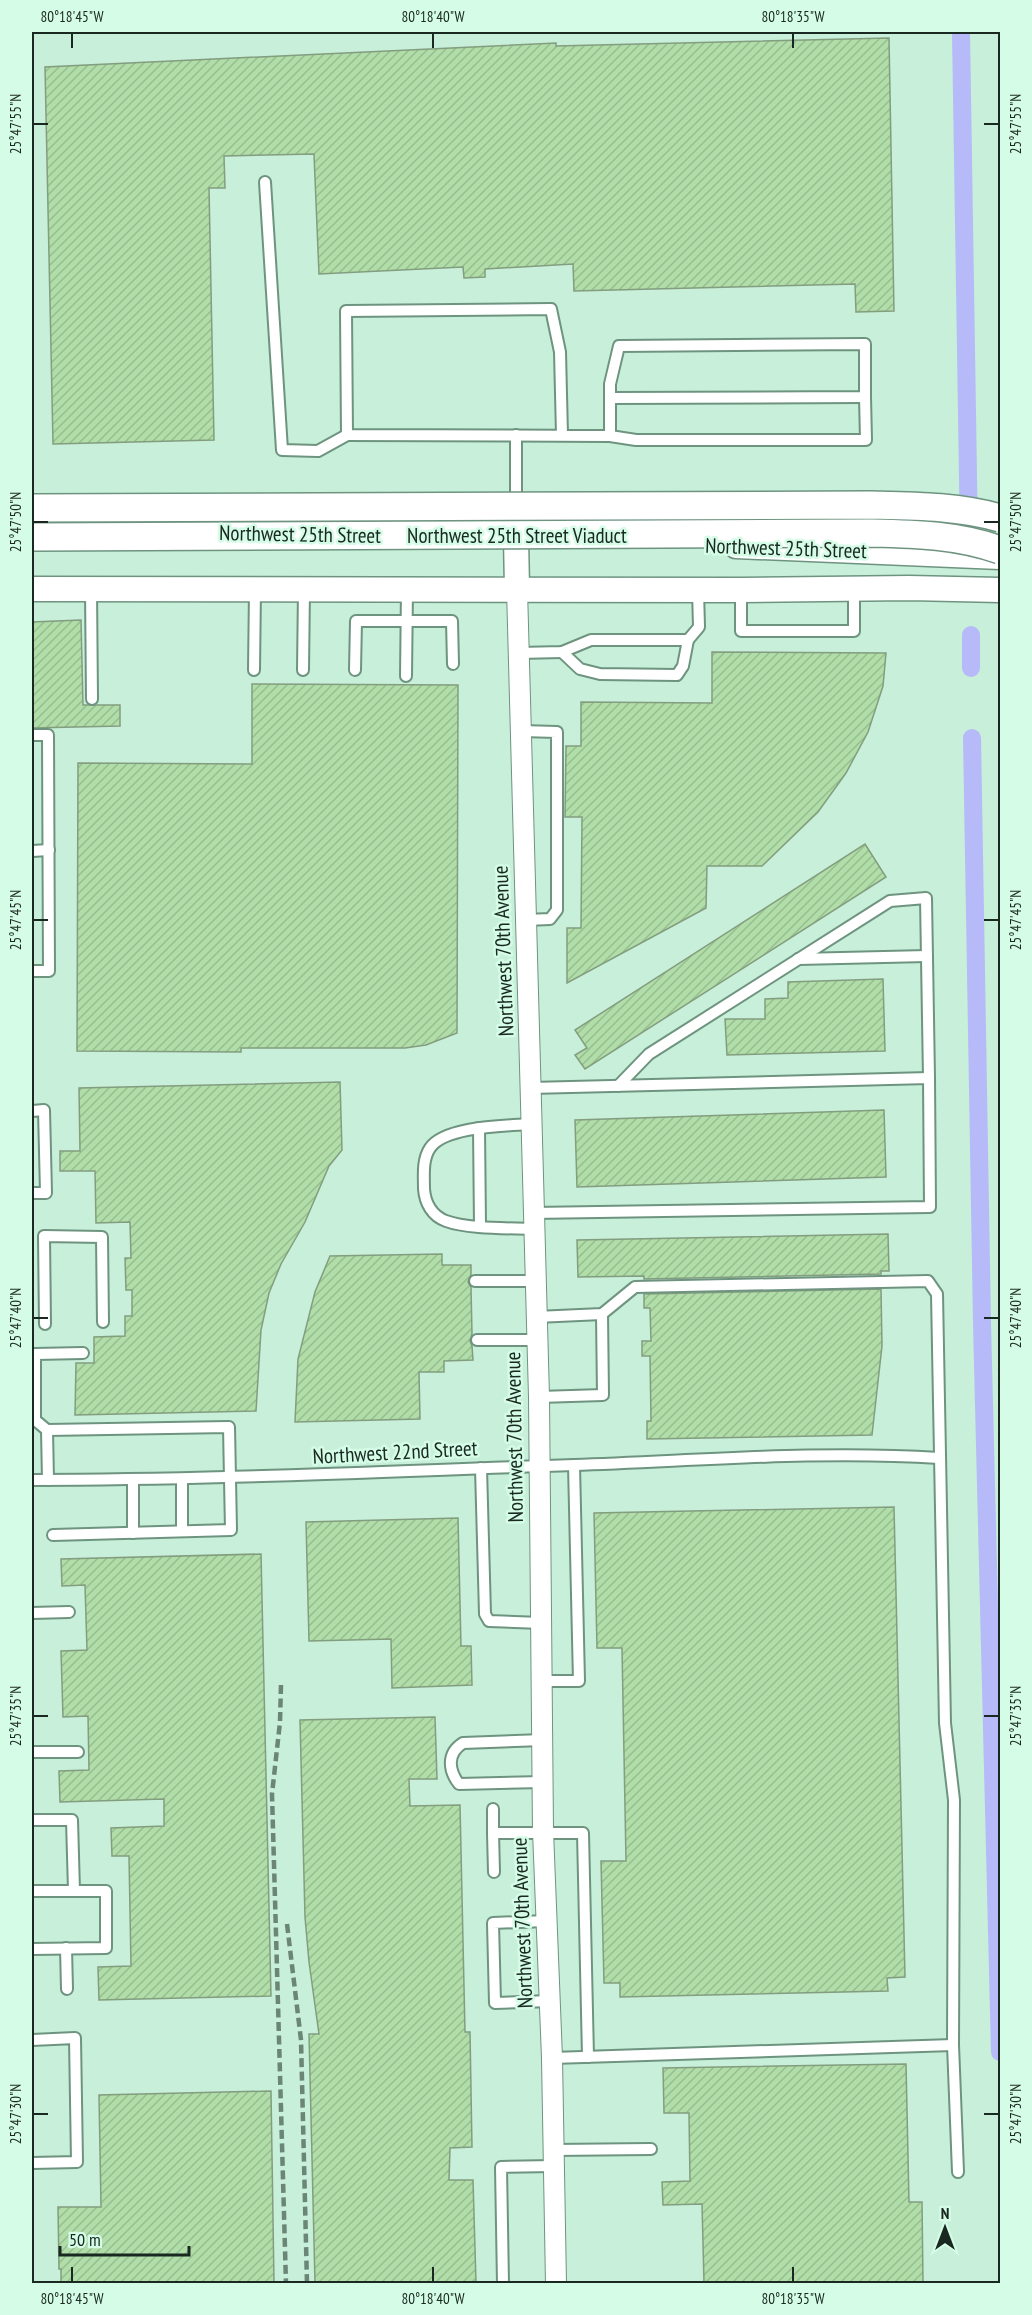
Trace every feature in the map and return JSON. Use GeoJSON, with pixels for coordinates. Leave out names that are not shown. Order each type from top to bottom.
{"type":"FeatureCollection","features":[{"type":"Feature","properties":{"kind":"main road","name":"Northwest 25th Street Viaduct"},"geometry":{"type":"LineString","coordinates":[[32,508],[870,505],[935,506],[979,512],[1000,518]]}},
{"type":"Feature","properties":{"kind":"main road","name":"Northwest 25th Street Viaduct"},"geometry":{"type":"LineString","coordinates":[[32,537],[872,533],[933,534],[986,544],[1000,550]]}},
{"type":"Feature","properties":{"kind":"street","name":"Northwest 25th Street"},"geometry":{"type":"LineString","coordinates":[[32,530],[516,527],[1000,557]]}},
{"type":"Feature","properties":{"kind":"street"},"geometry":{"type":"LineString","coordinates":[[516,527],[517,589]]}},
{"type":"Feature","properties":{"kind":"street","name":"Northwest 25th Street"},"geometry":{"type":"LineString","coordinates":[[32,589],[741,590],[854,588],[1000,590]]}},
{"type":"Feature","properties":{"kind":"street","name":"Northwest 70th Avenue"},"geometry":{"type":"LineString","coordinates":[[517,589],[539,1397],[543,1831],[552,2058],[556,2283]]}},
{"type":"Feature","properties":{"kind":"lane"},"geometry":{"type":"LineString","coordinates":[[265,182],[282,450],[318,451],[347,435],[562,435],[610,436],[636,440],[866,440],[865,344],[619,346],[610,384],[610,436]]}},
{"type":"Feature","properties":{"kind":"lane"},"geometry":{"type":"LineString","coordinates":[[347,435],[346,311],[550,309],[560,352],[562,435]]}},
{"type":"Feature","properties":{"kind":"lane"},"geometry":{"type":"LineString","coordinates":[[610,398],[865,398]]}},
{"type":"Feature","properties":{"kind":"lane"},"geometry":{"type":"LineString","coordinates":[[516,435],[516,527]]}},
{"type":"Feature","properties":{"kind":"lane"},"geometry":{"type":"LineString","coordinates":[[741,590],[741,631],[854,631],[854,588]]}},
{"type":"Feature","properties":{"kind":"lane"},"geometry":{"type":"LineString","coordinates":[[92,589],[93,699]]}},
{"type":"Feature","properties":{"kind":"lane"},"geometry":{"type":"LineString","coordinates":[[254,670],[255,589]]}},
{"type":"Feature","properties":{"kind":"lane"},"geometry":{"type":"LineString","coordinates":[[303,670],[304,589]]}},
{"type":"Feature","properties":{"kind":"lane"},"geometry":{"type":"LineString","coordinates":[[406,676],[407,589]]}},
{"type":"Feature","properties":{"kind":"lane"},"geometry":{"type":"LineString","coordinates":[[562,652],[580,669],[600,674],[677,675],[683,666],[687,640],[699,627],[698,590]]}},
{"type":"Feature","properties":{"kind":"lane"},"geometry":{"type":"LineString","coordinates":[[355,670],[356,621],[452,621],[453,664]]}},
{"type":"Feature","properties":{"kind":"lane"},"geometry":{"type":"LineString","coordinates":[[519,653],[562,652],[591,640],[687,640]]}},
{"type":"Feature","properties":{"kind":"lane"},"geometry":{"type":"LineString","coordinates":[[521,731],[557,732],[557,910],[550,919],[526,920]]}},
{"type":"Feature","properties":{"kind":"lane"},"geometry":{"type":"LineString","coordinates":[[32,735],[48,735],[50,971],[32,971]]}},
{"type":"Feature","properties":{"kind":"lane"},"geometry":{"type":"LineString","coordinates":[[32,851],[49,850]]}},
{"type":"Feature","properties":{"kind":"lane"},"geometry":{"type":"LineString","coordinates":[[531,1124],[479,1128],[446,1138],[430,1148],[423,1169],[425,1197],[433,1213],[446,1221],[480,1226],[533,1221],[930,1208],[926,898],[890,901],[649,1054],[618,1086]]}},
{"type":"Feature","properties":{"kind":"lane"},"geometry":{"type":"LineString","coordinates":[[798,959],[927,956]]}},
{"type":"Feature","properties":{"kind":"lane"},"geometry":{"type":"LineString","coordinates":[[530,1088],[929,1078]]}},
{"type":"Feature","properties":{"kind":"lane"},"geometry":{"type":"LineString","coordinates":[[32,1111],[44,1110],[46,1193],[32,1193]]}},
{"type":"Feature","properties":{"kind":"lane"},"geometry":{"type":"LineString","coordinates":[[479,1128],[480,1226]]}},
{"type":"Feature","properties":{"kind":"lane"},"geometry":{"type":"LineString","coordinates":[[32,1236],[102,1237],[103,1322]]}},
{"type":"Feature","properties":{"kind":"lane"},"geometry":{"type":"LineString","coordinates":[[44,1236],[45,1324]]}},
{"type":"Feature","properties":{"kind":"lane"},"geometry":{"type":"LineString","coordinates":[[475,1281],[535,1281]]}},
{"type":"Feature","properties":{"kind":"lane"},"geometry":{"type":"LineString","coordinates":[[536,1317],[602,1314],[635,1287],[928,1281],[937,1294],[945,1723],[954,1800],[953,2045],[958,2172]]}},
{"type":"Feature","properties":{"kind":"lane"},"geometry":{"type":"LineString","coordinates":[[539,1397],[603,1395],[602,1314]]}},
{"type":"Feature","properties":{"kind":"lane"},"geometry":{"type":"LineString","coordinates":[[477,1340],[537,1340]]}},
{"type":"Feature","properties":{"kind":"lane"},"geometry":{"type":"LineString","coordinates":[[52,1535],[231,1530],[229,1427],[47,1430],[35,1420],[33,1354],[83,1353]]}},
{"type":"Feature","properties":{"kind":"lane"},"geometry":{"type":"LineString","coordinates":[[47,1430],[48,1480]]}},
{"type":"Feature","properties":{"kind":"lane","name":"Northwest 22nd Street"},"geometry":{"type":"LineString","coordinates":[[32,1480],[229,1478],[861,1455],[939,1458]]}},
{"type":"Feature","properties":{"kind":"lane"},"geometry":{"type":"LineString","coordinates":[[543,1681],[579,1681],[574,1465]]}},
{"type":"Feature","properties":{"kind":"lane"},"geometry":{"type":"LineString","coordinates":[[481,1468],[485,1614],[489,1621],[541,1623]]}},
{"type":"Feature","properties":{"kind":"lane"},"geometry":{"type":"LineString","coordinates":[[133,1533],[134,1479]]}},
{"type":"Feature","properties":{"kind":"lane"},"geometry":{"type":"LineString","coordinates":[[182,1479],[182,1531]]}},
{"type":"Feature","properties":{"kind":"lane"},"geometry":{"type":"LineString","coordinates":[[32,1613],[69,1612]]}},
{"type":"Feature","properties":{"kind":"lane"},"geometry":{"type":"LineString","coordinates":[[543,1740],[463,1743],[455,1748],[452,1754],[451,1768],[459,1784],[543,1782]]}},
{"type":"Feature","properties":{"kind":"lane"},"geometry":{"type":"LineString","coordinates":[[32,1752],[78,1752]]}},
{"type":"Feature","properties":{"kind":"lane"},"geometry":{"type":"LineString","coordinates":[[493,1809],[494,1872]]}},
{"type":"Feature","properties":{"kind":"lane"},"geometry":{"type":"LineString","coordinates":[[32,1820],[72,1820],[74,1891]]}},
{"type":"Feature","properties":{"kind":"lane"},"geometry":{"type":"LineString","coordinates":[[493,1833],[543,1831],[583,1833],[588,2057]]}},
{"type":"Feature","properties":{"kind":"lane"},"geometry":{"type":"LineString","coordinates":[[32,1891],[106,1891],[106,1948],[32,1949]]}},
{"type":"Feature","properties":{"kind":"lane"},"geometry":{"type":"LineString","coordinates":[[546,1921],[493,1923],[495,2003],[549,2001]]}},
{"type":"Feature","properties":{"kind":"lane"},"geometry":{"type":"LineString","coordinates":[[66,1948],[67,1989]]}},
{"type":"Feature","properties":{"kind":"lane"},"geometry":{"type":"LineString","coordinates":[[32,2040],[75,2038],[77,2162],[32,2163]]}},
{"type":"Feature","properties":{"kind":"lane"},"geometry":{"type":"LineString","coordinates":[[552,2058],[953,2045]]}},
{"type":"Feature","properties":{"kind":"lane"},"geometry":{"type":"LineString","coordinates":[[503,2283],[501,2167],[554,2158],[651,2149]]}},
{"type":"Feature","properties":{"kind":"building"},"geometry":{"type":"Polygon","coordinates":[[[889,38],[894,311],[856,312],[855,284],[574,291],[573,264],[485,269],[485,277],[464,278],[463,267],[319,274],[314,154],[224,156],[225,188],[209,188],[214,440],[53,444],[45,67],[556,43],[556,46],[889,38]]]}},
{"type":"Feature","properties":{"kind":"building"},"geometry":{"type":"Polygon","coordinates":[[[81,620],[83,705],[120,705],[120,726],[32,728],[32,622],[81,620]]]}},
{"type":"Feature","properties":{"kind":"building"},"geometry":{"type":"Polygon","coordinates":[[[712,652],[886,653],[883,686],[868,732],[846,773],[818,812],[762,866],[707,866],[706,908],[567,983],[567,928],[581,928],[582,817],[565,817],[566,746],[581,746],[581,702],[712,703],[712,652]]]}},
{"type":"Feature","properties":{"kind":"building"},"geometry":{"type":"Polygon","coordinates":[[[252,684],[458,685],[457,1033],[426,1045],[405,1048],[241,1048],[241,1052],[77,1051],[78,763],[252,764],[252,684]]]}},
{"type":"Feature","properties":{"kind":"building"},"geometry":{"type":"Polygon","coordinates":[[[865,844],[886,877],[585,1069],[575,1055],[587,1048],[575,1030],[865,844]]]}},
{"type":"Feature","properties":{"kind":"building"},"geometry":{"type":"Polygon","coordinates":[[[883,979],[885,1051],[727,1055],[725,1019],[765,1019],[765,999],[788,998],[788,982],[883,979]]]}},
{"type":"Feature","properties":{"kind":"building"},"geometry":{"type":"Polygon","coordinates":[[[340,1082],[342,1150],[329,1166],[305,1222],[281,1264],[269,1293],[261,1330],[256,1411],[75,1415],[76,1363],[94,1363],[94,1337],[125,1336],[125,1316],[132,1316],[132,1290],[126,1290],[125,1258],[131,1258],[130,1222],[96,1223],[95,1171],[60,1171],[60,1151],[80,1151],[79,1088],[340,1082]]]}},
{"type":"Feature","properties":{"kind":"building"},"geometry":{"type":"Polygon","coordinates":[[[884,1110],[886,1177],[577,1187],[575,1120],[884,1110]]]}},
{"type":"Feature","properties":{"kind":"building"},"geometry":{"type":"Polygon","coordinates":[[[888,1234],[889,1271],[881,1271],[881,1274],[644,1279],[644,1276],[578,1277],[577,1240],[888,1234]]]}},
{"type":"Feature","properties":{"kind":"building"},"geometry":{"type":"Polygon","coordinates":[[[442,1254],[442,1265],[471,1265],[468,1282],[471,1287],[472,1334],[470,1341],[473,1360],[444,1361],[444,1372],[419,1372],[420,1419],[295,1422],[298,1359],[315,1292],[330,1256],[442,1254]]]}},
{"type":"Feature","properties":{"kind":"building"},"geometry":{"type":"Polygon","coordinates":[[[881,1289],[882,1346],[872,1435],[647,1439],[647,1421],[651,1421],[650,1356],[642,1356],[642,1341],[651,1341],[650,1308],[644,1308],[644,1294],[881,1289]]]}},
{"type":"Feature","properties":{"kind":"building"},"geometry":{"type":"Polygon","coordinates":[[[894,1507],[905,1977],[887,1978],[888,1991],[620,1997],[620,1983],[604,1983],[601,1861],[626,1861],[622,1648],[597,1648],[594,1513],[894,1507]]]}},
{"type":"Feature","properties":{"kind":"building"},"geometry":{"type":"Polygon","coordinates":[[[458,1518],[461,1646],[471,1646],[472,1685],[392,1688],[391,1639],[309,1641],[306,1522],[458,1518]]]}},
{"type":"Feature","properties":{"kind":"building"},"geometry":{"type":"Polygon","coordinates":[[[261,1554],[271,1996],[99,2000],[98,1967],[131,1966],[129,1856],[112,1856],[111,1828],[164,1826],[164,1799],[60,1802],[59,1771],[89,1770],[88,1716],[63,1717],[61,1651],[87,1650],[85,1585],[62,1586],[61,1559],[261,1554]]]}},
{"type":"Feature","properties":{"kind":"building"},"geometry":{"type":"Polygon","coordinates":[[[435,1717],[437,1779],[409,1779],[410,1806],[460,1805],[465,2032],[470,2032],[472,2147],[450,2148],[449,2180],[473,2180],[476,2283],[315,2283],[309,2034],[319,2034],[305,1917],[300,1720],[435,1717]]]}},
{"type":"Feature","properties":{"kind":"building"},"geometry":{"type":"Polygon","coordinates":[[[906,2064],[909,2202],[922,2202],[923,2283],[704,2283],[702,2204],[663,2205],[662,2182],[690,2181],[689,2113],[664,2113],[663,2068],[906,2064]]]}},
{"type":"Feature","properties":{"kind":"building"},"geometry":{"type":"Polygon","coordinates":[[[271,2091],[274,2283],[61,2283],[58,2207],[101,2207],[99,2095],[271,2091]]]}},
{"type":"Feature","properties":{"kind":"waterway"},"geometry":{"type":"LineString","coordinates":[[961,32],[969,540]]}},
{"type":"Feature","properties":{"kind":"waterway"},"geometry":{"type":"LineString","coordinates":[[971,635],[971,668]]}},
{"type":"Feature","properties":{"kind":"waterway"},"geometry":{"type":"LineString","coordinates":[[972,738],[982,1323],[1000,2052]]}},
{"type":"Feature","properties":{"kind":"railway"},"geometry":{"type":"LineString","coordinates":[[281,1685],[280,1722],[272,1794],[286,2284]]}},
{"type":"Feature","properties":{"kind":"railway"},"geometry":{"type":"LineString","coordinates":[[287,1924],[301,2040],[307,2284]]}}]}
